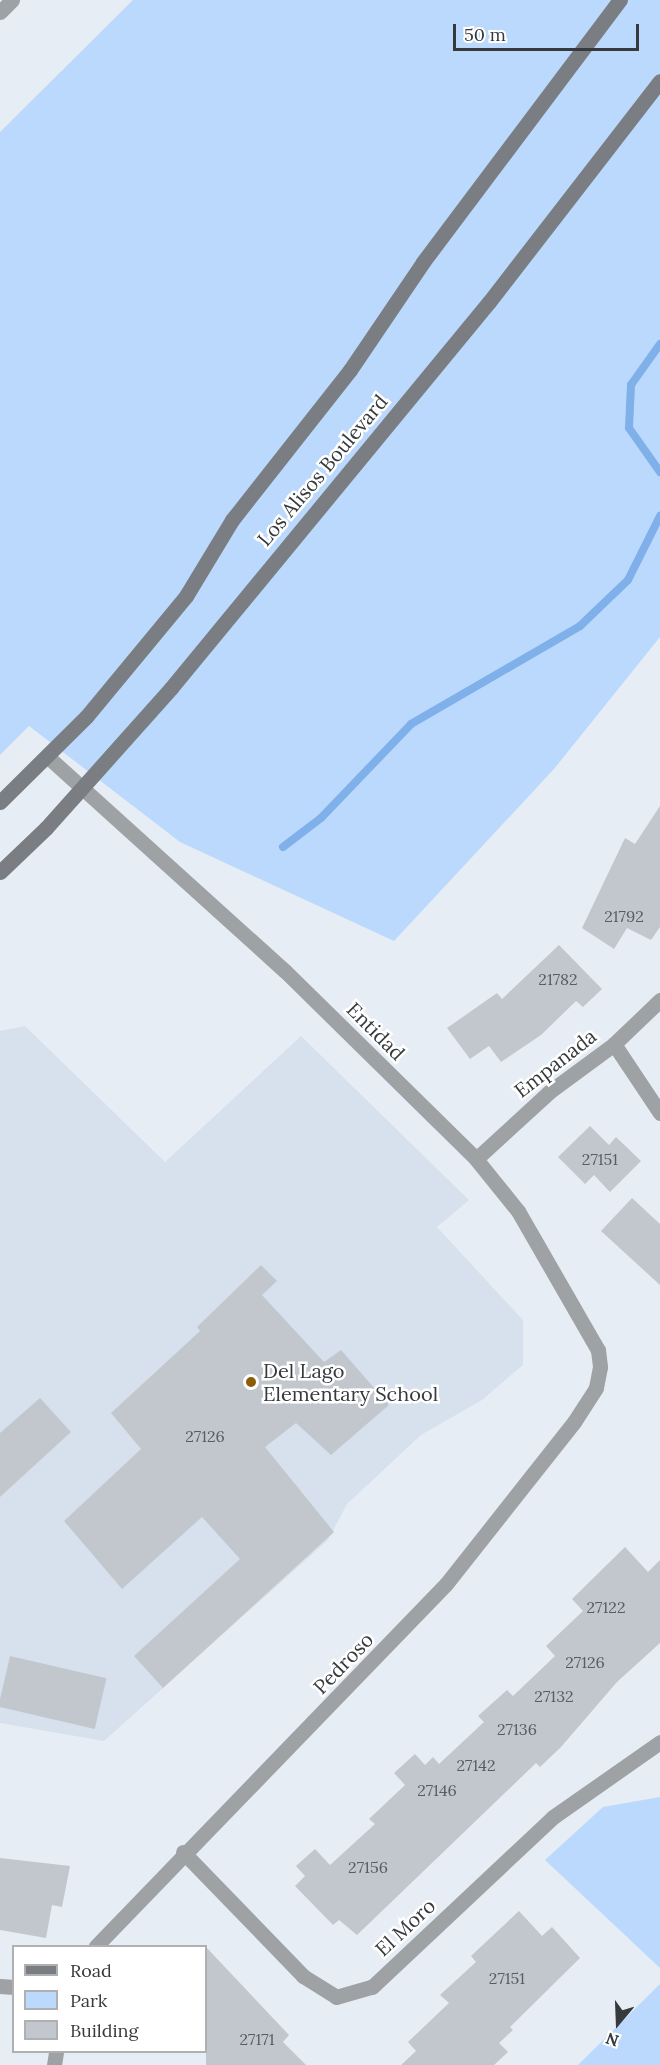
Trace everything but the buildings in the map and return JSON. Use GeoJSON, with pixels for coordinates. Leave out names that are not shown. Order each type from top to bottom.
{"type":"FeatureCollection","features":[{"type":"Feature","properties":{"kind":"main road","name":"Los Alisos Boulevard"},"geometry":{"type":"LineString","coordinates":[[0,802],[48,757],[186,596],[232,520],[350,370],[423,262],[620,0]]}},
{"type":"Feature","properties":{"kind":"main road","name":"Los Alisos Boulevard"},"geometry":{"type":"LineString","coordinates":[[0,872],[83,787],[171,688],[489,302],[660,81]]}},
{"type":"Feature","properties":{"kind":"street"},"geometry":{"type":"LineString","coordinates":[[0,12],[12,0]]}},
{"type":"Feature","properties":{"kind":"street","name":"Entidad"},"geometry":{"type":"LineString","coordinates":[[48,757],[285,971],[476,1159],[518,1211],[598,1350],[596,1388]]}},
{"type":"Feature","properties":{"kind":"street","name":"Empanada"},"geometry":{"type":"LineString","coordinates":[[476,1159],[549,1092],[614,1044],[660,1000]]}},
{"type":"Feature","properties":{"kind":"street"},"geometry":{"type":"LineString","coordinates":[[614,1044],[660,1113]]}},
{"type":"Feature","properties":{"kind":"street","name":"Pedroso"},"geometry":{"type":"LineString","coordinates":[[98,1945],[183,1852],[446,1584],[542,1465],[596,1388]]}},
{"type":"Feature","properties":{"kind":"street","name":"El Moro"},"geometry":{"type":"LineString","coordinates":[[183,1852],[303,1976],[336,1997],[372,1987],[553,1817],[660,1742]]}},
{"type":"Feature","properties":{"kind":"shaded area","name":"Del Lago Elementary School"},"geometry":{"type":"Polygon","coordinates":[[[25,1026],[165,1162],[301,1036],[469,1200],[437,1227],[523,1320],[523,1365],[482,1400],[421,1435],[347,1504],[328,1540],[104,1741],[0,1723],[0,1031],[25,1026]]]}},
{"type":"Feature","properties":{"kind":"green space"},"geometry":{"type":"Polygon","coordinates":[[[133,0],[660,0],[660,637],[554,769],[394,941],[180,842],[29,726],[0,755],[0,132],[133,0]]]}},
{"type":"Feature","properties":{"kind":"green space"},"geometry":{"type":"Polygon","coordinates":[[[660,1797],[660,1968],[545,1860],[603,1807],[660,1797]]]}},
{"type":"Feature","properties":{"kind":"green space"},"geometry":{"type":"Polygon","coordinates":[[[660,1984],[660,2065],[578,2065],[660,1984]]]}},
{"type":"Feature","properties":{"kind":"waterway"},"geometry":{"type":"LineString","coordinates":[[660,344],[631,385],[629,428],[660,472]]}},
{"type":"Feature","properties":{"kind":"waterway"},"geometry":{"type":"LineString","coordinates":[[283,847],[321,818],[411,724],[580,626],[628,580],[660,516]]}},
{"type":"Feature","properties":{"kind":"place","name":"Del Lago Elementary School"},"geometry":{"type":"Point","coordinates":[251,1382]}}]}
